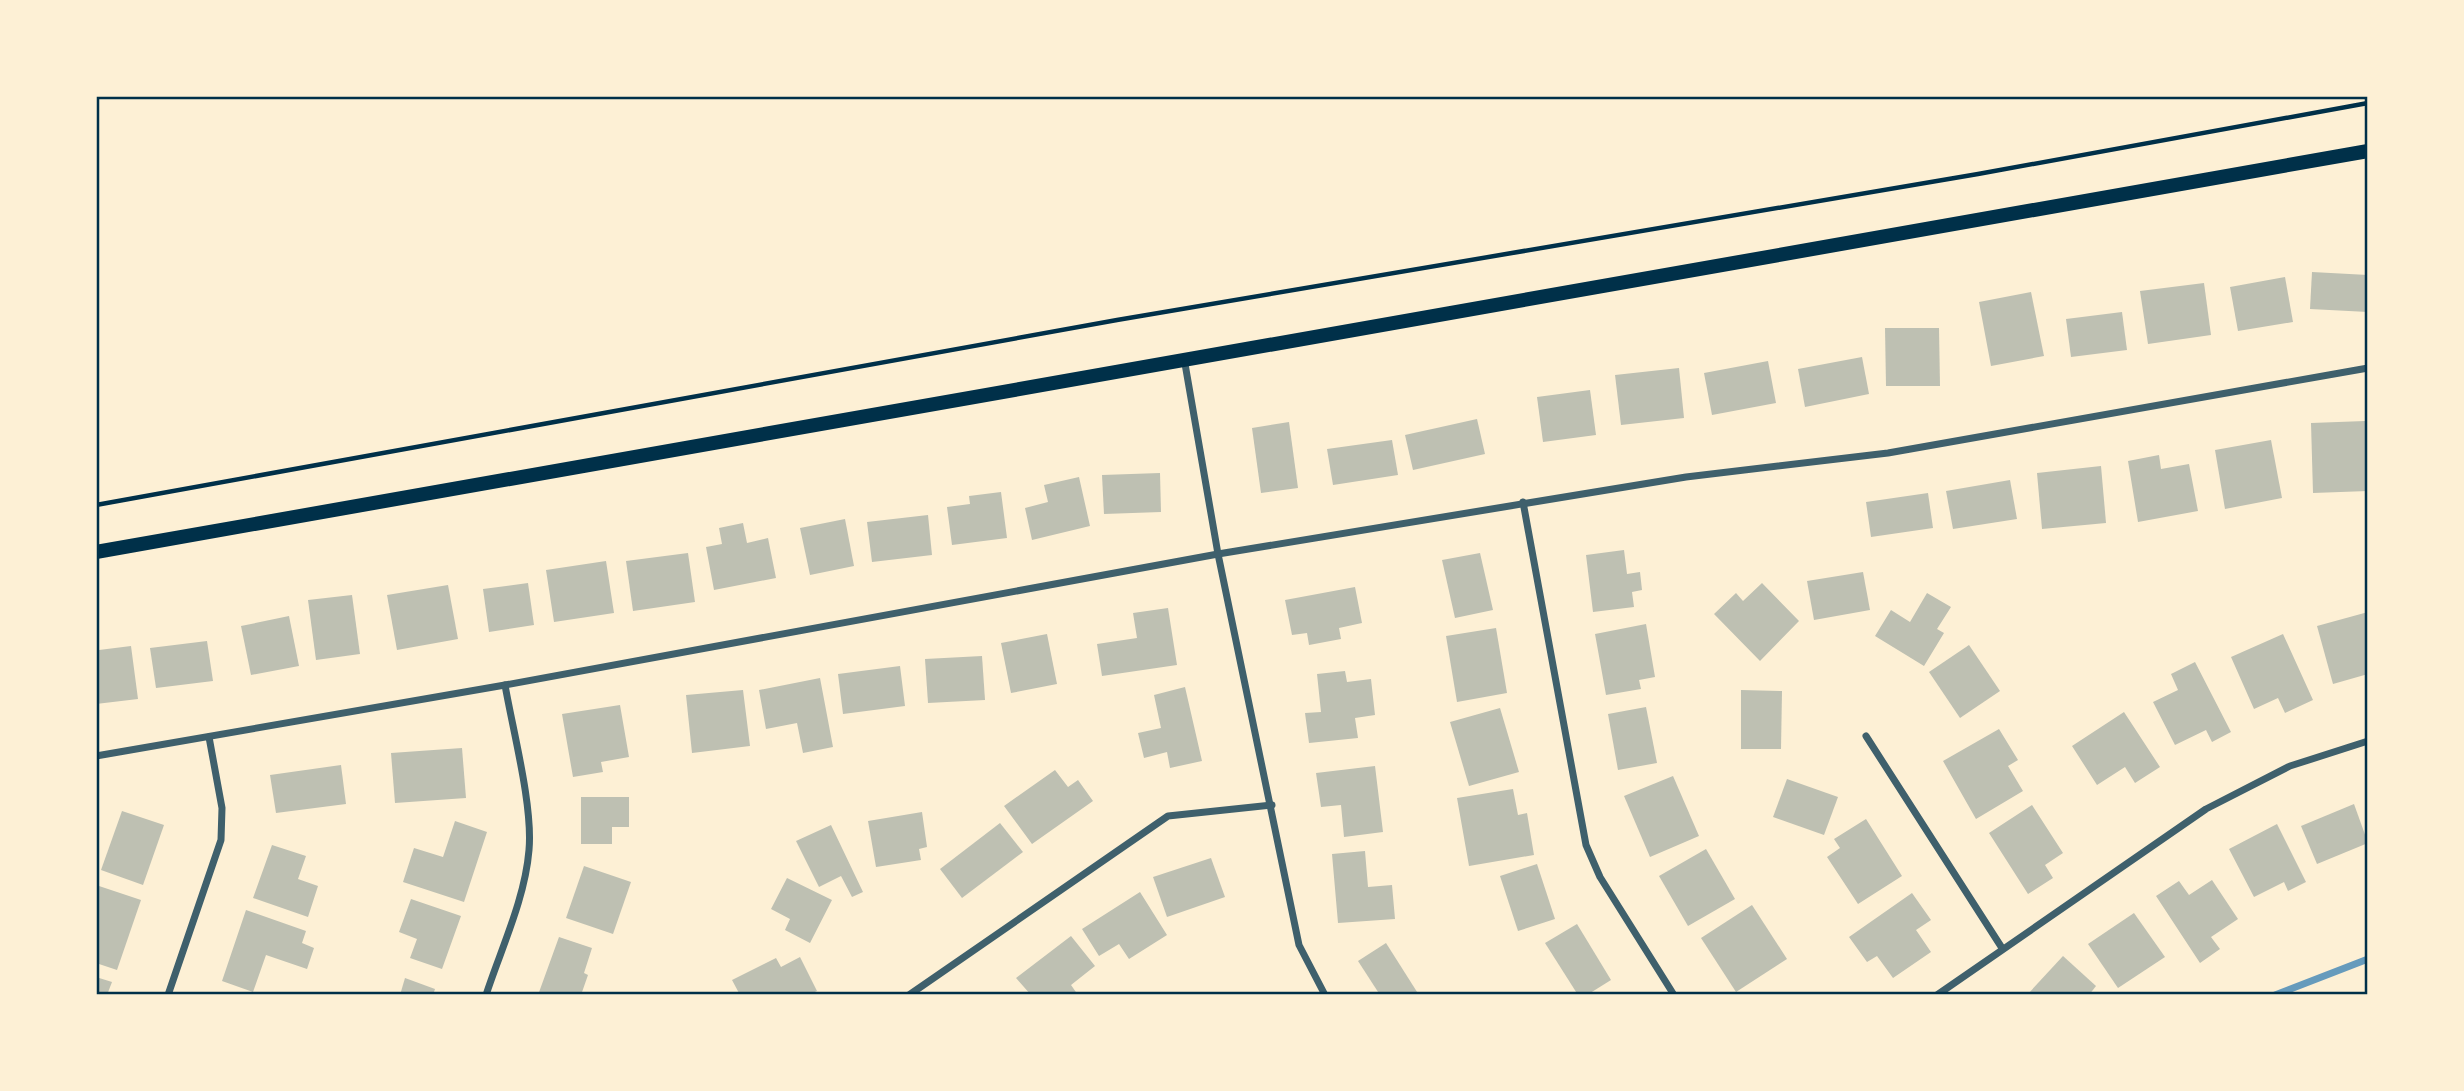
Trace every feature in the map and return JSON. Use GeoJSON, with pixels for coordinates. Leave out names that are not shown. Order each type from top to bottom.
{"type":"FeatureCollection","features":[{"type":"Feature","properties":{"kind":"main road"},"geometry":{"type":"LineString","coordinates":[[96,552],[2368,151]]}},
{"type":"Feature","properties":{"kind":"street"},"geometry":{"type":"LineString","coordinates":[[1184,358],[1218,554],[1299,945],[1325,995]]}},
{"type":"Feature","properties":{"kind":"street"},"geometry":{"type":"LineString","coordinates":[[96,756],[505,685],[1218,554],[1686,477],[1888,453],[2368,368]]}},
{"type":"Feature","properties":{"kind":"street"},"geometry":{"type":"LineString","coordinates":[[1523,502],[1586,845],[1600,877],[1674,995]]}},
{"type":"Feature","properties":{"kind":"street"},"geometry":{"type":"LineString","coordinates":[[486,995],[524,878],[529,850],[529,823],[505,685]]}},
{"type":"Feature","properties":{"kind":"street"},"geometry":{"type":"LineString","coordinates":[[1866,736],[2002,948]]}},
{"type":"Feature","properties":{"kind":"street"},"geometry":{"type":"LineString","coordinates":[[168,995],[220,840],[222,808],[209,737]]}},
{"type":"Feature","properties":{"kind":"street"},"geometry":{"type":"LineString","coordinates":[[1937,995],[2206,809],[2290,766],[2368,741]]}},
{"type":"Feature","properties":{"kind":"street"},"geometry":{"type":"LineString","coordinates":[[909,995],[1168,816],[1272,805]]}},
{"type":"Feature","properties":{"kind":"path"},"geometry":{"type":"LineString","coordinates":[[96,505],[1117,320],[1964,176],[2368,103]]}},
{"type":"Feature","properties":{"kind":"building"},"geometry":{"type":"Polygon","coordinates":[[[2312,272],[2368,275],[2368,312],[2310,309],[2312,272]]]}},
{"type":"Feature","properties":{"kind":"building"},"geometry":{"type":"Polygon","coordinates":[[[2285,277],[2293,322],[2238,331],[2230,287],[2285,277]]]}},
{"type":"Feature","properties":{"kind":"building"},"geometry":{"type":"Polygon","coordinates":[[[2204,283],[2211,335],[2148,344],[2140,291],[2204,283]]]}},
{"type":"Feature","properties":{"kind":"building"},"geometry":{"type":"Polygon","coordinates":[[[2031,292],[2044,356],[1991,366],[1979,302],[2031,292]]]}},
{"type":"Feature","properties":{"kind":"building"},"geometry":{"type":"Polygon","coordinates":[[[2122,312],[2127,350],[2071,357],[2066,319],[2122,312]]]}},
{"type":"Feature","properties":{"kind":"building"},"geometry":{"type":"Polygon","coordinates":[[[1885,328],[1939,328],[1940,386],[1886,386],[1885,328]]]}},
{"type":"Feature","properties":{"kind":"building"},"geometry":{"type":"Polygon","coordinates":[[[1862,357],[1869,394],[1805,407],[1798,369],[1862,357]]]}},
{"type":"Feature","properties":{"kind":"building"},"geometry":{"type":"Polygon","coordinates":[[[1768,361],[1776,403],[1712,415],[1704,373],[1768,361]]]}},
{"type":"Feature","properties":{"kind":"building"},"geometry":{"type":"Polygon","coordinates":[[[1679,368],[1684,418],[1621,425],[1615,375],[1679,368]]]}},
{"type":"Feature","properties":{"kind":"building"},"geometry":{"type":"Polygon","coordinates":[[[1590,390],[1596,435],[1543,442],[1537,397],[1590,390]]]}},
{"type":"Feature","properties":{"kind":"building"},"geometry":{"type":"Polygon","coordinates":[[[1477,419],[1485,454],[1413,470],[1405,435],[1477,419]]]}},
{"type":"Feature","properties":{"kind":"building"},"geometry":{"type":"Polygon","coordinates":[[[2365,421],[2368,491],[2313,493],[2311,423],[2365,421]]]}},
{"type":"Feature","properties":{"kind":"building"},"geometry":{"type":"Polygon","coordinates":[[[1289,422],[1298,488],[1261,493],[1252,428],[1289,422]]]}},
{"type":"Feature","properties":{"kind":"building"},"geometry":{"type":"Polygon","coordinates":[[[1392,440],[1398,475],[1333,485],[1327,449],[1392,440]]]}},
{"type":"Feature","properties":{"kind":"building"},"geometry":{"type":"Polygon","coordinates":[[[2271,440],[2282,498],[2225,509],[2215,450],[2271,440]]]}},
{"type":"Feature","properties":{"kind":"building"},"geometry":{"type":"Polygon","coordinates":[[[2159,455],[2161,469],[2189,464],[2198,511],[2138,522],[2128,461],[2159,455]]]}},
{"type":"Feature","properties":{"kind":"building"},"geometry":{"type":"Polygon","coordinates":[[[2101,466],[2106,523],[2042,529],[2037,473],[2101,466]]]}},
{"type":"Feature","properties":{"kind":"building"},"geometry":{"type":"Polygon","coordinates":[[[1160,473],[1161,512],[1104,514],[1102,475],[1160,473]]]}},
{"type":"Feature","properties":{"kind":"building"},"geometry":{"type":"Polygon","coordinates":[[[1079,477],[1090,526],[1032,540],[1025,508],[1048,502],[1044,485],[1079,477]]]}},
{"type":"Feature","properties":{"kind":"building"},"geometry":{"type":"Polygon","coordinates":[[[2010,480],[2017,519],[1953,529],[1946,491],[2010,480]]]}},
{"type":"Feature","properties":{"kind":"building"},"geometry":{"type":"Polygon","coordinates":[[[1001,492],[1007,538],[952,545],[947,507],[970,504],[969,496],[1001,492]]]}},
{"type":"Feature","properties":{"kind":"building"},"geometry":{"type":"Polygon","coordinates":[[[1928,493],[1933,528],[1871,537],[1866,502],[1928,493]]]}},
{"type":"Feature","properties":{"kind":"building"},"geometry":{"type":"Polygon","coordinates":[[[928,515],[932,555],[872,562],[867,522],[928,515]]]}},
{"type":"Feature","properties":{"kind":"building"},"geometry":{"type":"Polygon","coordinates":[[[845,519],[854,566],[810,575],[800,528],[845,519]]]}},
{"type":"Feature","properties":{"kind":"building"},"geometry":{"type":"Polygon","coordinates":[[[743,523],[747,543],[768,538],[776,578],[714,590],[706,547],[722,544],[719,528],[743,523]]]}},
{"type":"Feature","properties":{"kind":"building"},"geometry":{"type":"Polygon","coordinates":[[[1624,550],[1627,574],[1640,572],[1642,590],[1632,592],[1634,607],[1593,612],[1586,555],[1624,550]]]}},
{"type":"Feature","properties":{"kind":"building"},"geometry":{"type":"Polygon","coordinates":[[[688,553],[695,602],[633,611],[626,561],[688,553]]]}},
{"type":"Feature","properties":{"kind":"building"},"geometry":{"type":"Polygon","coordinates":[[[1480,553],[1493,610],[1455,618],[1442,560],[1480,553]]]}},
{"type":"Feature","properties":{"kind":"building"},"geometry":{"type":"Polygon","coordinates":[[[606,561],[614,613],[554,622],[546,570],[606,561]]]}},
{"type":"Feature","properties":{"kind":"building"},"geometry":{"type":"Polygon","coordinates":[[[1863,572],[1870,610],[1814,620],[1807,581],[1863,572]]]}},
{"type":"Feature","properties":{"kind":"building"},"geometry":{"type":"Polygon","coordinates":[[[528,583],[534,625],[489,632],[483,589],[528,583]]]}},
{"type":"Feature","properties":{"kind":"building"},"geometry":{"type":"Polygon","coordinates":[[[1762,583],[1799,621],[1760,661],[1714,614],[1736,593],[1743,601],[1762,583]]]}},
{"type":"Feature","properties":{"kind":"building"},"geometry":{"type":"Polygon","coordinates":[[[448,585],[458,639],[397,650],[387,595],[448,585]]]}},
{"type":"Feature","properties":{"kind":"building"},"geometry":{"type":"Polygon","coordinates":[[[1355,587],[1362,623],[1339,628],[1341,639],[1309,645],[1307,633],[1292,635],[1285,600],[1355,587]]]}},
{"type":"Feature","properties":{"kind":"building"},"geometry":{"type":"Polygon","coordinates":[[[1927,593],[1951,607],[1937,629],[1944,633],[1924,666],[1875,636],[1891,610],[1910,622],[1927,593]]]}},
{"type":"Feature","properties":{"kind":"building"},"geometry":{"type":"Polygon","coordinates":[[[352,595],[360,654],[316,660],[308,600],[352,595]]]}},
{"type":"Feature","properties":{"kind":"building"},"geometry":{"type":"Polygon","coordinates":[[[1168,608],[1177,665],[1102,676],[1097,644],[1137,638],[1133,613],[1168,608]]]}},
{"type":"Feature","properties":{"kind":"building"},"geometry":{"type":"Polygon","coordinates":[[[2368,612],[2368,674],[2333,684],[2317,626],[2368,612]]]}},
{"type":"Feature","properties":{"kind":"building"},"geometry":{"type":"Polygon","coordinates":[[[289,616],[299,666],[251,675],[241,626],[289,616]]]}},
{"type":"Feature","properties":{"kind":"building"},"geometry":{"type":"Polygon","coordinates":[[[1646,624],[1655,677],[1639,680],[1641,689],[1606,695],[1595,634],[1646,624]]]}},
{"type":"Feature","properties":{"kind":"building"},"geometry":{"type":"Polygon","coordinates":[[[1496,628],[1507,693],[1457,702],[1446,636],[1496,628]]]}},
{"type":"Feature","properties":{"kind":"building"},"geometry":{"type":"Polygon","coordinates":[[[1047,634],[1057,684],[1011,693],[1001,643],[1047,634]]]}},
{"type":"Feature","properties":{"kind":"building"},"geometry":{"type":"Polygon","coordinates":[[[2283,634],[2313,700],[2285,713],[2278,698],[2254,709],[2231,657],[2283,634]]]}},
{"type":"Feature","properties":{"kind":"building"},"geometry":{"type":"Polygon","coordinates":[[[207,641],[213,681],[156,688],[150,648],[207,641]]]}},
{"type":"Feature","properties":{"kind":"building"},"geometry":{"type":"Polygon","coordinates":[[[96,642],[99,650],[131,646],[138,699],[96,704],[96,642]]]}},
{"type":"Feature","properties":{"kind":"building"},"geometry":{"type":"Polygon","coordinates":[[[1969,645],[2000,691],[1960,718],[1929,672],[1969,645]]]}},
{"type":"Feature","properties":{"kind":"building"},"geometry":{"type":"Polygon","coordinates":[[[982,656],[985,700],[928,703],[925,659],[982,656]]]}},
{"type":"Feature","properties":{"kind":"building"},"geometry":{"type":"Polygon","coordinates":[[[2195,662],[2231,732],[2212,742],[2206,730],[2175,745],[2153,702],[2178,690],[2171,674],[2195,662]]]}},
{"type":"Feature","properties":{"kind":"building"},"geometry":{"type":"Polygon","coordinates":[[[900,666],[905,706],[843,714],[838,674],[900,666]]]}},
{"type":"Feature","properties":{"kind":"building"},"geometry":{"type":"Polygon","coordinates":[[[1345,671],[1347,682],[1371,679],[1375,715],[1355,718],[1358,738],[1309,743],[1305,713],[1321,712],[1317,674],[1345,671]]]}},
{"type":"Feature","properties":{"kind":"building"},"geometry":{"type":"Polygon","coordinates":[[[820,678],[833,747],[803,753],[797,723],[766,729],[759,690],[820,678]]]}},
{"type":"Feature","properties":{"kind":"building"},"geometry":{"type":"Polygon","coordinates":[[[1185,687],[1202,761],[1170,768],[1167,752],[1144,758],[1138,733],[1161,728],[1154,695],[1185,687]]]}},
{"type":"Feature","properties":{"kind":"building"},"geometry":{"type":"Polygon","coordinates":[[[743,690],[750,746],[692,753],[686,695],[743,690]]]}},
{"type":"Feature","properties":{"kind":"building"},"geometry":{"type":"Polygon","coordinates":[[[1741,690],[1782,691],[1781,749],[1741,749],[1741,690]]]}},
{"type":"Feature","properties":{"kind":"building"},"geometry":{"type":"Polygon","coordinates":[[[620,705],[629,757],[601,762],[603,772],[573,777],[562,714],[620,705]]]}},
{"type":"Feature","properties":{"kind":"building"},"geometry":{"type":"Polygon","coordinates":[[[1646,707],[1657,763],[1618,770],[1608,714],[1646,707]]]}},
{"type":"Feature","properties":{"kind":"building"},"geometry":{"type":"Polygon","coordinates":[[[1500,708],[1519,772],[1469,786],[1450,722],[1500,708]]]}},
{"type":"Feature","properties":{"kind":"building"},"geometry":{"type":"Polygon","coordinates":[[[2124,712],[2160,767],[2135,783],[2125,767],[2097,785],[2072,746],[2124,712]]]}},
{"type":"Feature","properties":{"kind":"building"},"geometry":{"type":"Polygon","coordinates":[[[1999,729],[2018,760],[2008,766],[2023,791],[1976,819],[1943,761],[1999,729]]]}},
{"type":"Feature","properties":{"kind":"building"},"geometry":{"type":"Polygon","coordinates":[[[462,748],[466,798],[395,803],[391,753],[462,748]]]}},
{"type":"Feature","properties":{"kind":"building"},"geometry":{"type":"Polygon","coordinates":[[[341,765],[346,804],[276,813],[270,775],[341,765]]]}},
{"type":"Feature","properties":{"kind":"building"},"geometry":{"type":"Polygon","coordinates":[[[1375,766],[1383,832],[1344,837],[1341,805],[1321,807],[1316,773],[1375,766]]]}},
{"type":"Feature","properties":{"kind":"building"},"geometry":{"type":"Polygon","coordinates":[[[1055,770],[1068,787],[1078,780],[1093,801],[1032,844],[1004,806],[1055,770]]]}},
{"type":"Feature","properties":{"kind":"building"},"geometry":{"type":"Polygon","coordinates":[[[1673,776],[1699,836],[1650,857],[1624,796],[1673,776]]]}},
{"type":"Feature","properties":{"kind":"building"},"geometry":{"type":"Polygon","coordinates":[[[1787,779],[1838,797],[1824,835],[1773,817],[1787,779]]]}},
{"type":"Feature","properties":{"kind":"building"},"geometry":{"type":"Polygon","coordinates":[[[1513,789],[1518,815],[1527,813],[1534,855],[1469,866],[1457,798],[1513,789]]]}},
{"type":"Feature","properties":{"kind":"building"},"geometry":{"type":"Polygon","coordinates":[[[581,797],[629,797],[629,827],[612,827],[612,844],[581,844],[581,797]]]}},
{"type":"Feature","properties":{"kind":"building"},"geometry":{"type":"Polygon","coordinates":[[[2354,804],[2368,843],[2317,864],[2301,826],[2354,804]]]}},
{"type":"Feature","properties":{"kind":"building"},"geometry":{"type":"Polygon","coordinates":[[[2032,805],[2063,853],[2045,865],[2053,878],[2028,894],[1989,833],[2032,805]]]}},
{"type":"Feature","properties":{"kind":"building"},"geometry":{"type":"Polygon","coordinates":[[[122,811],[164,825],[143,885],[101,870],[122,811]]]}},
{"type":"Feature","properties":{"kind":"building"},"geometry":{"type":"Polygon","coordinates":[[[922,812],[927,847],[919,849],[921,860],[876,867],[868,821],[922,812]]]}},
{"type":"Feature","properties":{"kind":"building"},"geometry":{"type":"Polygon","coordinates":[[[1866,819],[1902,876],[1858,904],[1827,857],[1840,848],[1834,839],[1866,819]]]}},
{"type":"Feature","properties":{"kind":"building"},"geometry":{"type":"Polygon","coordinates":[[[455,821],[487,832],[464,902],[403,882],[414,848],[443,857],[455,821]]]}},
{"type":"Feature","properties":{"kind":"building"},"geometry":{"type":"Polygon","coordinates":[[[1000,823],[1023,852],[962,898],[940,869],[1000,823]]]}},
{"type":"Feature","properties":{"kind":"building"},"geometry":{"type":"Polygon","coordinates":[[[2277,824],[2306,882],[2288,891],[2284,882],[2254,897],[2229,849],[2277,824]]]}},
{"type":"Feature","properties":{"kind":"building"},"geometry":{"type":"Polygon","coordinates":[[[831,825],[863,892],[852,897],[841,876],[819,887],[796,841],[831,825]]]}},
{"type":"Feature","properties":{"kind":"building"},"geometry":{"type":"Polygon","coordinates":[[[272,845],[306,856],[298,879],[318,886],[308,917],[253,898],[272,845]]]}},
{"type":"Feature","properties":{"kind":"building"},"geometry":{"type":"Polygon","coordinates":[[[1706,849],[1735,899],[1688,926],[1659,876],[1706,849]]]}},
{"type":"Feature","properties":{"kind":"building"},"geometry":{"type":"Polygon","coordinates":[[[1365,851],[1368,887],[1392,885],[1395,919],[1338,923],[1332,854],[1365,851]]]}},
{"type":"Feature","properties":{"kind":"building"},"geometry":{"type":"Polygon","coordinates":[[[1211,858],[1225,897],[1167,917],[1153,877],[1211,858]]]}},
{"type":"Feature","properties":{"kind":"building"},"geometry":{"type":"Polygon","coordinates":[[[1537,864],[1555,919],[1518,931],[1500,876],[1537,864]]]}},
{"type":"Feature","properties":{"kind":"building"},"geometry":{"type":"Polygon","coordinates":[[[584,866],[631,882],[613,934],[566,918],[584,866]]]}},
{"type":"Feature","properties":{"kind":"building"},"geometry":{"type":"Polygon","coordinates":[[[787,878],[832,900],[810,943],[785,930],[790,919],[771,909],[787,878]]]}},
{"type":"Feature","properties":{"kind":"building"},"geometry":{"type":"Polygon","coordinates":[[[2212,880],[2238,919],[2211,937],[2220,949],[2200,963],[2156,896],[2179,881],[2189,895],[2212,880]]]}},
{"type":"Feature","properties":{"kind":"building"},"geometry":{"type":"Polygon","coordinates":[[[96,885],[141,900],[117,970],[96,963],[96,885]]]}},
{"type":"Feature","properties":{"kind":"building"},"geometry":{"type":"Polygon","coordinates":[[[1140,892],[1167,935],[1129,959],[1119,944],[1099,956],[1082,929],[1140,892]]]}},
{"type":"Feature","properties":{"kind":"building"},"geometry":{"type":"Polygon","coordinates":[[[1912,893],[1931,920],[1916,930],[1931,952],[1893,978],[1877,956],[1867,962],[1849,937],[1912,893]]]}},
{"type":"Feature","properties":{"kind":"building"},"geometry":{"type":"Polygon","coordinates":[[[411,899],[461,916],[442,969],[410,958],[417,939],[399,932],[411,899]]]}},
{"type":"Feature","properties":{"kind":"building"},"geometry":{"type":"Polygon","coordinates":[[[1752,905],[1787,959],[1736,992],[1701,938],[1752,905]]]}},
{"type":"Feature","properties":{"kind":"building"},"geometry":{"type":"Polygon","coordinates":[[[246,910],[306,931],[302,943],[314,948],[307,969],[266,955],[253,992],[222,981],[246,910]]]}},
{"type":"Feature","properties":{"kind":"building"},"geometry":{"type":"Polygon","coordinates":[[[2134,913],[2165,957],[2118,988],[2088,944],[2134,913]]]}},
{"type":"Feature","properties":{"kind":"building"},"geometry":{"type":"Polygon","coordinates":[[[1577,924],[1611,980],[1587,995],[1578,995],[1545,943],[1577,924]]]}},
{"type":"Feature","properties":{"kind":"building"},"geometry":{"type":"Polygon","coordinates":[[[1071,936],[1095,966],[1071,985],[1078,995],[1031,995],[1016,978],[1071,936]]]}},
{"type":"Feature","properties":{"kind":"building"},"geometry":{"type":"Polygon","coordinates":[[[559,937],[592,948],[584,973],[588,975],[581,995],[538,995],[559,937]]]}},
{"type":"Feature","properties":{"kind":"building"},"geometry":{"type":"Polygon","coordinates":[[[1386,943],[1419,995],[1380,995],[1358,961],[1386,943]]]}},
{"type":"Feature","properties":{"kind":"building"},"geometry":{"type":"Polygon","coordinates":[[[2063,956],[2096,986],[2089,995],[2027,995],[2063,956]]]}},
{"type":"Feature","properties":{"kind":"building"},"geometry":{"type":"Polygon","coordinates":[[[800,957],[817,991],[808,995],[740,995],[732,980],[776,958],[781,967],[800,957]]]}},
{"type":"Feature","properties":{"kind":"building"},"geometry":{"type":"Polygon","coordinates":[[[96,977],[112,982],[107,995],[96,995],[96,977]]]}},
{"type":"Feature","properties":{"kind":"building"},"geometry":{"type":"Polygon","coordinates":[[[405,978],[435,989],[433,995],[400,995],[405,978]]]}},
{"type":"Feature","properties":{"kind":"waterway"},"geometry":{"type":"LineString","coordinates":[[2275,995],[2368,959]]}}]}
